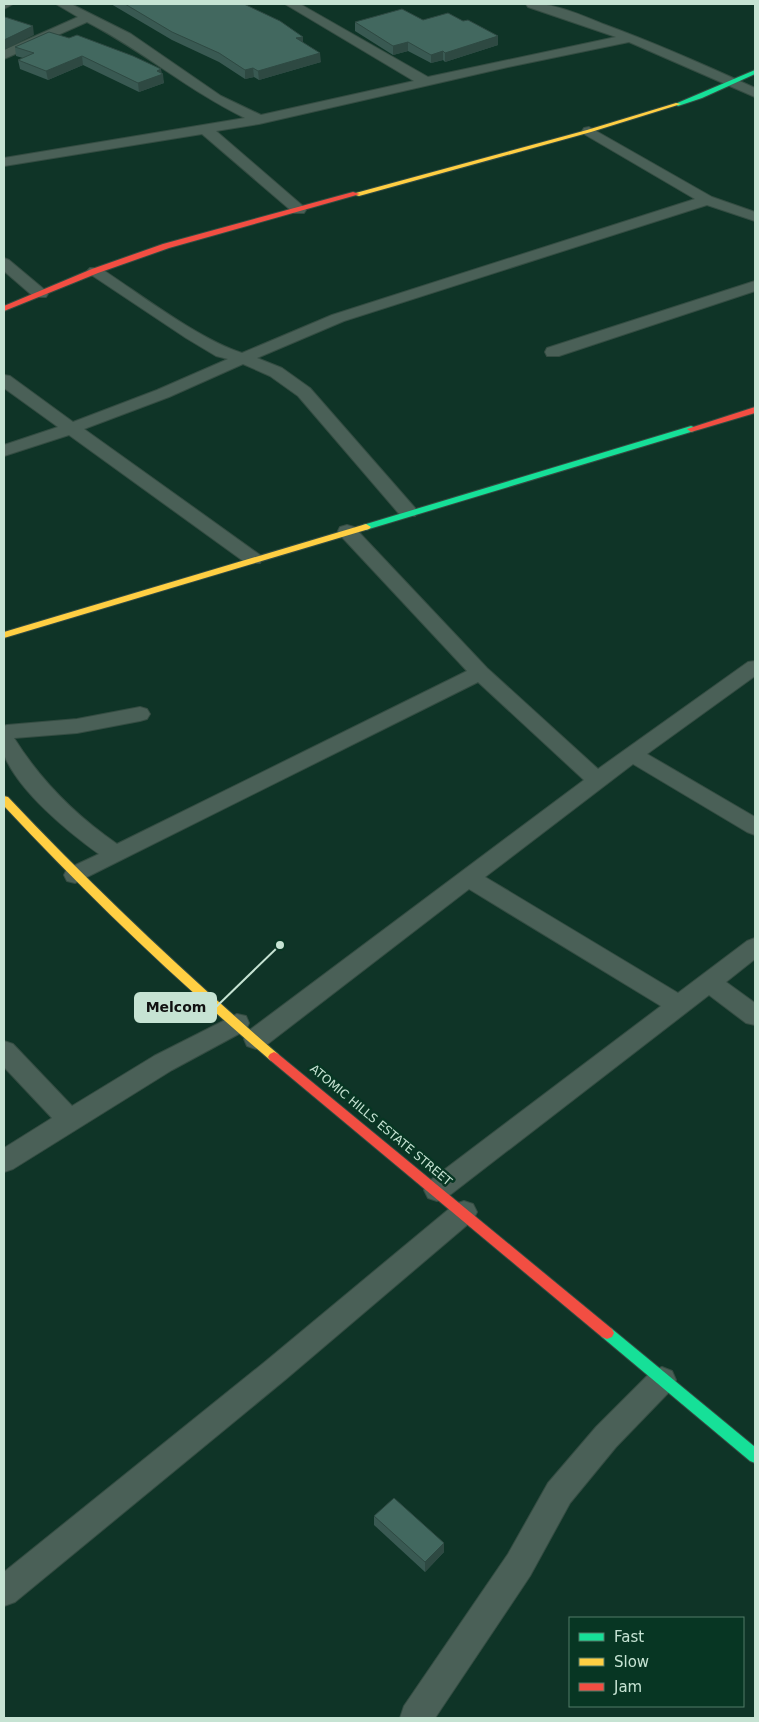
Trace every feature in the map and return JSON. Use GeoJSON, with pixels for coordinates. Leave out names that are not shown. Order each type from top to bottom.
{"type":"FeatureCollection","features":[{"type":"Feature","properties":{"kind":"street"},"geometry":{"type":"LineString","coordinates":[[62,4],[126,37],[216,99],[259,120]]}},
{"type":"Feature","properties":{"kind":"street"},"geometry":{"type":"LineString","coordinates":[[291,4],[426,82]]}},
{"type":"Feature","properties":{"kind":"street"},"geometry":{"type":"LineString","coordinates":[[532,4],[577,17],[632,38],[755,93]]}},
{"type":"Feature","properties":{"kind":"street"},"geometry":{"type":"LineString","coordinates":[[4,55],[88,17]]}},
{"type":"Feature","properties":{"kind":"street"},"geometry":{"type":"LineString","coordinates":[[4,162],[259,120],[632,38]]}},
{"type":"Feature","properties":{"kind":"street"},"geometry":{"type":"LineString","coordinates":[[4,309],[95,271],[166,246],[589,131],[700,97],[735,84],[755,72]]}},
{"type":"Feature","properties":{"kind":"street"},"geometry":{"type":"LineString","coordinates":[[206,130],[299,210]]}},
{"type":"Feature","properties":{"kind":"street"},"geometry":{"type":"LineString","coordinates":[[589,131],[707,200],[755,217]]}},
{"type":"Feature","properties":{"kind":"street"},"geometry":{"type":"LineString","coordinates":[[4,451],[71,429],[215,371],[281,340],[338,318],[707,200]]}},
{"type":"Feature","properties":{"kind":"street"},"geometry":{"type":"LineString","coordinates":[[4,263],[40,294]]}},
{"type":"Feature","properties":{"kind":"street"},"geometry":{"type":"LineString","coordinates":[[95,271],[192,335],[222,352],[276,372],[304,392],[408,512]]}},
{"type":"Feature","properties":{"kind":"street"},"geometry":{"type":"LineString","coordinates":[[553,352],[755,286]]}},
{"type":"Feature","properties":{"kind":"street"},"geometry":{"type":"LineString","coordinates":[[4,380],[253,560]]}},
{"type":"Feature","properties":{"kind":"street"},"geometry":{"type":"LineString","coordinates":[[4,635],[408,512],[755,410]]}},
{"type":"Feature","properties":{"kind":"street"},"geometry":{"type":"LineString","coordinates":[[348,531],[480,673],[598,780]]}},
{"type":"Feature","properties":{"kind":"street"},"geometry":{"type":"LineString","coordinates":[[256,1039],[632,754],[755,667]]}},
{"type":"Feature","properties":{"kind":"street"},"geometry":{"type":"LineString","coordinates":[[75,874],[480,673]]}},
{"type":"Feature","properties":{"kind":"street"},"geometry":{"type":"LineString","coordinates":[[4,734],[14,730],[77,726],[140,714]]}},
{"type":"Feature","properties":{"kind":"street"},"geometry":{"type":"LineString","coordinates":[[4,739],[22,768],[69,822],[115,854]]}},
{"type":"Feature","properties":{"kind":"street"},"geometry":{"type":"LineString","coordinates":[[632,754],[755,827]]}},
{"type":"Feature","properties":{"kind":"street","name":"ATOMIC HILLS ESTATE STREET"},"geometry":{"type":"LineString","coordinates":[[4,800],[75,874],[204,998],[237,1023],[755,1456]]}},
{"type":"Feature","properties":{"kind":"street"},"geometry":{"type":"LineString","coordinates":[[468,878],[680,1006]]}},
{"type":"Feature","properties":{"kind":"street"},"geometry":{"type":"LineString","coordinates":[[437,1190],[755,947]]}},
{"type":"Feature","properties":{"kind":"street"},"geometry":{"type":"LineString","coordinates":[[710,983],[755,1016]]}},
{"type":"Feature","properties":{"kind":"street"},"geometry":{"type":"LineString","coordinates":[[4,1161],[69,1119],[163,1063],[237,1023]]}},
{"type":"Feature","properties":{"kind":"street"},"geometry":{"type":"LineString","coordinates":[[4,1051],[69,1119]]}},
{"type":"Feature","properties":{"kind":"street"},"geometry":{"type":"LineString","coordinates":[[4,1591],[276,1370],[464,1212]]}},
{"type":"Feature","properties":{"kind":"street"},"geometry":{"type":"LineString","coordinates":[[416,1718],[519,1565],[558,1494],[606,1437],[662,1380]]}},
{"type":"Feature","properties":{"kind":"building"},"geometry":{"type":"Polygon","coordinates":[[[125,4],[244,4],[280,21],[303,37],[296,38],[320,53],[258,71],[253,68],[245,70],[219,53],[172,32],[125,4]]]}},
{"type":"Feature","properties":{"kind":"building"},"geometry":{"type":"Polygon","coordinates":[[[402,9],[423,20],[448,13],[463,21],[468,20],[498,36],[445,53],[443,51],[431,55],[408,42],[393,46],[355,22],[402,9]]]}},
{"type":"Feature","properties":{"kind":"building"},"geometry":{"type":"Polygon","coordinates":[[[5,17],[33,26],[4,40],[5,17]]]}},
{"type":"Feature","properties":{"kind":"building"},"geometry":{"type":"Polygon","coordinates":[[[49,32],[69,38],[77,35],[133,56],[161,69],[157,71],[163,74],[138,83],[82,56],[46,71],[18,60],[34,53],[15,47],[49,32]]]}},
{"type":"Feature","properties":{"kind":"building"},"geometry":{"type":"Polygon","coordinates":[[[394,1498],[444,1543],[425,1562],[374,1516],[394,1498]]]}},
{"type":"Feature","properties":{"kind":"traffic: fast"},"geometry":{"type":"LineString","coordinates":[[678,104],[700,97],[755,72]]}},
{"type":"Feature","properties":{"kind":"traffic: fast"},"geometry":{"type":"LineString","coordinates":[[366,527],[691,429]]}},
{"type":"Feature","properties":{"kind":"traffic: fast"},"geometry":{"type":"LineString","coordinates":[[607,1333],[755,1456]]}},
{"type":"Feature","properties":{"kind":"traffic: slow"},"geometry":{"type":"LineString","coordinates":[[356,194],[589,131],[678,104]]}},
{"type":"Feature","properties":{"kind":"traffic: slow"},"geometry":{"type":"LineString","coordinates":[[4,635],[366,527]]}},
{"type":"Feature","properties":{"kind":"traffic: slow"},"geometry":{"type":"LineString","coordinates":[[4,800],[135,933],[274,1057]]}},
{"type":"Feature","properties":{"kind":"traffic: jam"},"geometry":{"type":"LineString","coordinates":[[4,309],[95,271],[166,246],[356,194]]}},
{"type":"Feature","properties":{"kind":"traffic: jam"},"geometry":{"type":"LineString","coordinates":[[691,429],[755,410]]}},
{"type":"Feature","properties":{"kind":"traffic: jam"},"geometry":{"type":"LineString","coordinates":[[274,1057],[607,1333]]}},
{"type":"Feature","properties":{"kind":"place","name":"Melcom"},"geometry":{"type":"Point","coordinates":[280,945]}}]}
